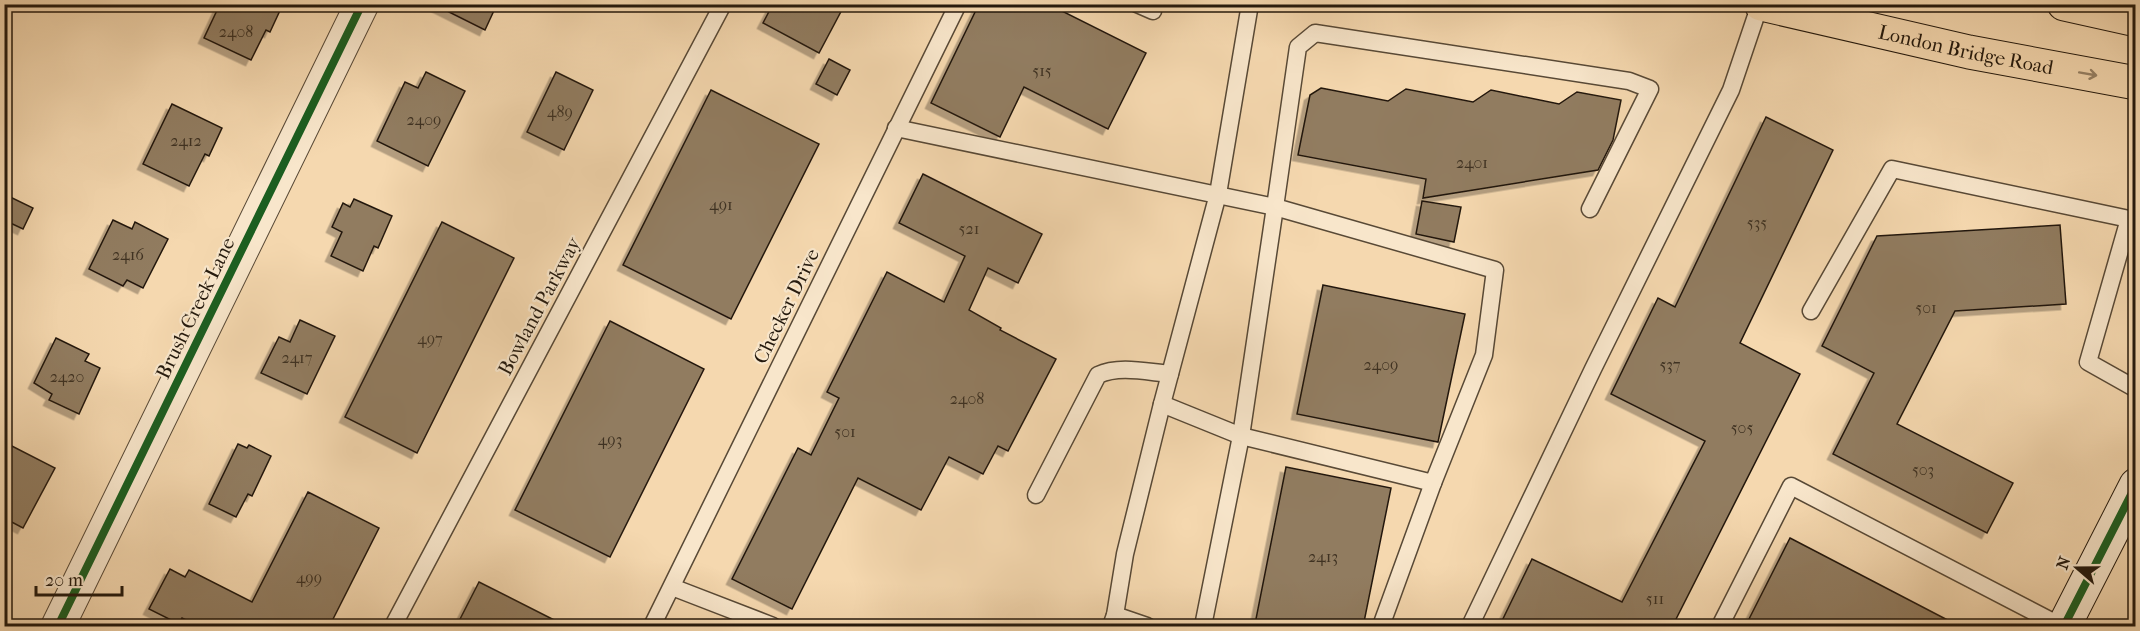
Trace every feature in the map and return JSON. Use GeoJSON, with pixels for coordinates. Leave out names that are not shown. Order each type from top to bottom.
{"type":"FeatureCollection","features":[{"type":"Feature","properties":{"kind":"main road","name":"London Bridge Road"},"geometry":{"type":"LineString","coordinates":[[1760,4],[1969,52],[2136,83]]}},
{"type":"Feature","properties":{"kind":"main road"},"geometry":{"type":"LineString","coordinates":[[2064,4],[2136,20]]}},
{"type":"Feature","properties":{"kind":"street","name":"Brush Creek Lane"},"geometry":{"type":"LineString","coordinates":[[58,627],[362,4]]}},
{"type":"Feature","properties":{"kind":"street"},"geometry":{"type":"LineString","coordinates":[[2062,627],[2136,485]]}},
{"type":"Feature","properties":{"kind":"lane","name":"Bowland Parkway"},"geometry":{"type":"LineString","coordinates":[[393,627],[723,4]]}},
{"type":"Feature","properties":{"kind":"lane","name":"Checker Drive"},"geometry":{"type":"LineString","coordinates":[[652,627],[958,4]]}},
{"type":"Feature","properties":{"kind":"lane"},"geometry":{"type":"LineString","coordinates":[[1137,4],[1153,11]]}},
{"type":"Feature","properties":{"kind":"lane"},"geometry":{"type":"LineString","coordinates":[[1147,627],[1113,621],[1125,554],[1218,194],[1251,4]]}},
{"type":"Feature","properties":{"kind":"lane"},"geometry":{"type":"LineString","coordinates":[[1470,627],[1588,380],[1731,90],[1760,4]]}},
{"type":"Feature","properties":{"kind":"lane"},"geometry":{"type":"LineString","coordinates":[[1203,627],[1241,436],[1299,47],[1315,33],[1629,81],[1650,89],[1590,209]]}},
{"type":"Feature","properties":{"kind":"lane"},"geometry":{"type":"LineString","coordinates":[[896,128],[1275,207],[1495,270],[1484,355],[1433,483],[1381,627]]}},
{"type":"Feature","properties":{"kind":"lane"},"geometry":{"type":"LineString","coordinates":[[1811,311],[1892,169],[2129,219],[2088,362],[2136,388]]}},
{"type":"Feature","properties":{"kind":"lane"},"geometry":{"type":"LineString","coordinates":[[1036,495],[1098,375],[1107,370],[1170,374]]}},
{"type":"Feature","properties":{"kind":"lane"},"geometry":{"type":"LineString","coordinates":[[1162,404],[1241,436],[1433,483]]}},
{"type":"Feature","properties":{"kind":"lane"},"geometry":{"type":"LineString","coordinates":[[1720,627],[1791,486],[2062,627]]}},
{"type":"Feature","properties":{"kind":"lane"},"geometry":{"type":"LineString","coordinates":[[672,586],[773,627]]}},
{"type":"Feature","properties":{"kind":"building"},"geometry":{"type":"Polygon","coordinates":[[[220,4],[283,4],[270,32],[266,30],[251,60],[204,38],[220,4]]]}},
{"type":"Feature","properties":{"kind":"building"},"geometry":{"type":"Polygon","coordinates":[[[433,4],[497,4],[485,30],[433,4]]]}},
{"type":"Feature","properties":{"kind":"building"},"geometry":{"type":"Polygon","coordinates":[[[773,4],[845,4],[819,53],[763,23],[773,4]]]}},
{"type":"Feature","properties":{"kind":"building"},"geometry":{"type":"Polygon","coordinates":[[[979,4],[1048,4],[1146,53],[1108,129],[1024,87],[1000,137],[931,103],[979,4]]]}},
{"type":"Feature","properties":{"kind":"building"},"geometry":{"type":"Polygon","coordinates":[[[829,59],[850,70],[837,95],[816,84],[829,59]]]}},
{"type":"Feature","properties":{"kind":"building"},"geometry":{"type":"Polygon","coordinates":[[[426,72],[465,91],[428,166],[377,141],[405,82],[418,88],[426,72]]]}},
{"type":"Feature","properties":{"kind":"building"},"geometry":{"type":"Polygon","coordinates":[[[556,72],[593,90],[564,150],[527,132],[556,72]]]}},
{"type":"Feature","properties":{"kind":"building"},"geometry":{"type":"Polygon","coordinates":[[[1321,88],[1388,101],[1406,89],[1473,102],[1491,90],[1559,104],[1577,92],[1621,100],[1613,140],[1598,170],[1423,198],[1426,179],[1298,155],[1310,95],[1321,88]]]}},
{"type":"Feature","properties":{"kind":"building"},"geometry":{"type":"Polygon","coordinates":[[[711,90],[819,144],[731,319],[623,265],[711,90]]]}},
{"type":"Feature","properties":{"kind":"building"},"geometry":{"type":"Polygon","coordinates":[[[172,104],[222,128],[209,156],[205,154],[189,186],[143,164],[172,104]]]}},
{"type":"Feature","properties":{"kind":"building"},"geometry":{"type":"Polygon","coordinates":[[[1766,117],[1833,150],[1740,343],[1800,374],[1672,627],[1499,627],[1532,559],[1622,602],[1705,441],[1611,394],[1658,298],[1675,307],[1766,117]]]}},
{"type":"Feature","properties":{"kind":"building"},"geometry":{"type":"Polygon","coordinates":[[[923,174],[1042,234],[1018,283],[988,268],[969,310],[1001,328],[1000,330],[1056,359],[1008,451],[998,446],[983,474],[949,457],[921,510],[858,478],[792,609],[732,579],[798,448],[811,455],[839,398],[827,392],[887,272],[944,302],[965,256],[899,223],[923,174]]]}},
{"type":"Feature","properties":{"kind":"building"},"geometry":{"type":"Polygon","coordinates":[[[4,194],[33,208],[23,229],[4,220],[4,194]]]}},
{"type":"Feature","properties":{"kind":"building"},"geometry":{"type":"Polygon","coordinates":[[[354,199],[392,216],[378,248],[374,246],[363,271],[331,256],[342,232],[332,227],[343,203],[350,207],[354,199]]]}},
{"type":"Feature","properties":{"kind":"building"},"geometry":{"type":"Polygon","coordinates":[[[1422,201],[1461,207],[1454,242],[1416,234],[1422,201]]]}},
{"type":"Feature","properties":{"kind":"building"},"geometry":{"type":"Polygon","coordinates":[[[113,220],[132,229],[135,222],[168,239],[143,288],[127,280],[123,286],[89,269],[113,220]]]}},
{"type":"Feature","properties":{"kind":"building"},"geometry":{"type":"Polygon","coordinates":[[[442,222],[514,258],[417,453],[345,417],[442,222]]]}},
{"type":"Feature","properties":{"kind":"building"},"geometry":{"type":"Polygon","coordinates":[[[2060,225],[2066,304],[1955,311],[1897,424],[2013,483],[1987,533],[1833,454],[1874,373],[1822,346],[1877,236],[2060,225]]]}},
{"type":"Feature","properties":{"kind":"building"},"geometry":{"type":"Polygon","coordinates":[[[1323,285],[1465,314],[1438,442],[1297,414],[1323,285]]]}},
{"type":"Feature","properties":{"kind":"building"},"geometry":{"type":"Polygon","coordinates":[[[300,320],[335,336],[307,394],[261,373],[279,337],[290,342],[300,320]]]}},
{"type":"Feature","properties":{"kind":"building"},"geometry":{"type":"Polygon","coordinates":[[[610,321],[704,369],[610,557],[515,510],[610,321]]]}},
{"type":"Feature","properties":{"kind":"building"},"geometry":{"type":"Polygon","coordinates":[[[56,338],[89,354],[85,361],[100,368],[79,414],[49,400],[52,394],[34,383],[56,338]]]}},
{"type":"Feature","properties":{"kind":"building"},"geometry":{"type":"Polygon","coordinates":[[[4,442],[55,468],[23,528],[4,518],[4,442]]]}},
{"type":"Feature","properties":{"kind":"building"},"geometry":{"type":"Polygon","coordinates":[[[238,444],[247,448],[249,445],[271,456],[252,496],[248,494],[236,517],[209,504],[238,444]]]}},
{"type":"Feature","properties":{"kind":"building"},"geometry":{"type":"Polygon","coordinates":[[[1286,467],[1391,488],[1363,627],[1266,627],[1255,624],[1286,467]]]}},
{"type":"Feature","properties":{"kind":"building"},"geometry":{"type":"Polygon","coordinates":[[[308,492],[379,528],[329,627],[201,627],[182,618],[179,624],[149,609],[170,569],[185,577],[189,570],[252,602],[308,492]]]}},
{"type":"Feature","properties":{"kind":"building"},"geometry":{"type":"Polygon","coordinates":[[[1790,538],[1961,627],[1745,627],[1790,538]]]}},
{"type":"Feature","properties":{"kind":"building"},"geometry":{"type":"Polygon","coordinates":[[[479,582],[568,627],[456,627],[479,582]]]}},
{"type":"Feature","properties":{"kind":"cycle path"},"geometry":{"type":"LineString","coordinates":[[58,626],[362,4]]}},
{"type":"Feature","properties":{"kind":"cycle path"},"geometry":{"type":"LineString","coordinates":[[2064,626],[2136,485]]}}]}
